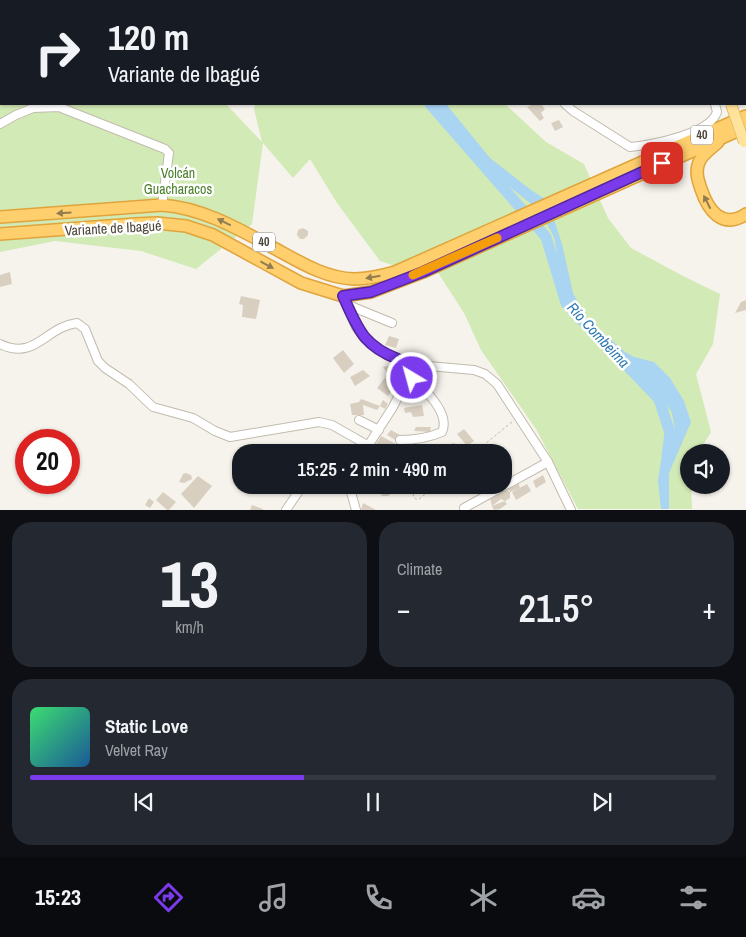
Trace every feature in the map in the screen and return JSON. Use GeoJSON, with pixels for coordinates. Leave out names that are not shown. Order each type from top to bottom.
{"type":"FeatureCollection","features":[{"type":"Feature","properties":{"kind":"highway","name":"Variante de Ibagué"},"geometry":{"type":"LineString","coordinates":[[0,234],[157,223],[186,226],[213,235],[301,283],[345,301],[423,272],[746,116]]}},
{"type":"Feature","properties":{"kind":"highway","name":"Variante de Ibagué"},"geometry":{"type":"LineString","coordinates":[[0,217],[162,205],[179,206],[208,215],[252,236],[310,268],[352,279],[371,278],[395,272],[515,218],[660,159],[746,127]]}},
{"type":"Feature","properties":{"kind":"highway"},"geometry":{"type":"LineString","coordinates":[[725,136],[701,158],[698,167],[698,179],[706,203],[716,215],[722,219],[732,220],[746,214]]}},
{"type":"Feature","properties":{"kind":"main road"},"geometry":{"type":"LineString","coordinates":[[731,105],[745,144]]}},
{"type":"Feature","properties":{"kind":"street"},"geometry":{"type":"LineString","coordinates":[[566,105],[630,147],[685,136],[714,119],[717,112],[715,105]]}},
{"type":"Feature","properties":{"kind":"street"},"geometry":{"type":"LineString","coordinates":[[0,124],[33,108],[59,107],[165,149],[169,153],[162,205]]}},
{"type":"Feature","properties":{"kind":"street"},"geometry":{"type":"LineString","coordinates":[[345,301],[392,323]]}},
{"type":"Feature","properties":{"kind":"street"},"geometry":{"type":"LineString","coordinates":[[345,301],[356,327],[366,339],[386,354],[417,365],[474,370],[485,374],[497,384],[548,462],[571,510]]}},
{"type":"Feature","properties":{"kind":"street"},"geometry":{"type":"LineString","coordinates":[[0,344],[18,350],[29,348],[68,324],[77,323],[85,329],[98,361],[104,368],[129,384],[154,407],[193,418],[215,431],[230,437],[319,422],[332,425],[365,444]]}},
{"type":"Feature","properties":{"kind":"street"},"geometry":{"type":"LineString","coordinates":[[370,444],[393,408],[404,385],[402,369],[398,359]]}},
{"type":"Feature","properties":{"kind":"street"},"geometry":{"type":"LineString","coordinates":[[400,440],[415,440],[430,436],[442,432],[444,426],[441,414],[432,397],[402,369]]}},
{"type":"Feature","properties":{"kind":"street"},"geometry":{"type":"LineString","coordinates":[[359,420],[379,430]]}},
{"type":"Feature","properties":{"kind":"street"},"geometry":{"type":"LineString","coordinates":[[464,508],[548,462]]}},
{"type":"Feature","properties":{"kind":"street"},"geometry":{"type":"LineString","coordinates":[[286,510],[297,494]]}},
{"type":"Feature","properties":{"kind":"street"},"geometry":{"type":"LineString","coordinates":[[352,494],[356,510]]}},
{"type":"Feature","properties":{"kind":"path"},"geometry":{"type":"LineString","coordinates":[[486,444],[519,417]]}},
{"type":"Feature","properties":{"kind":"path"},"geometry":{"type":"LineString","coordinates":[[413,494],[414,498],[418,500],[425,494]]}},
{"type":"Feature","properties":{"kind":"green space","name":"Volcán Guacharacos"},"geometry":{"type":"Polygon","coordinates":[[[0,105],[227,105],[262,142],[254,109],[255,105],[506,105],[546,142],[584,164],[608,218],[631,248],[720,294],[713,344],[696,374],[711,432],[704,444],[680,444],[680,494],[691,494],[692,509],[578,509],[536,429],[481,350],[464,313],[433,265],[410,271],[380,261],[337,203],[310,159],[293,178],[263,143],[252,224],[196,269],[141,251],[55,241],[0,252],[0,105]]]}},
{"type":"Feature","properties":{"kind":"water"},"geometry":{"type":"Polygon","coordinates":[[[438,105],[447,105],[490,158],[548,201],[562,244],[573,293],[586,318],[625,352],[634,357],[654,362],[670,378],[684,401],[691,422],[669,473],[669,509],[661,509],[658,480],[662,455],[675,431],[672,413],[658,390],[597,343],[567,313],[554,237],[540,211],[506,184],[438,105]]]}},
{"type":"Feature","properties":{"kind":"building"},"geometry":{"type":"Polygon","coordinates":[[[542,105],[545,109],[541,113],[544,118],[540,121],[527,107],[542,105]]]}},
{"type":"Feature","properties":{"kind":"building"},"geometry":{"type":"Polygon","coordinates":[[[559,120],[563,127],[555,131],[551,123],[559,120]]]}},
{"type":"Feature","properties":{"kind":"building"},"geometry":{"type":"Polygon","coordinates":[[[303,228],[308,231],[308,235],[304,239],[300,239],[297,235],[298,230],[303,228]]]}},
{"type":"Feature","properties":{"kind":"building"},"geometry":{"type":"Polygon","coordinates":[[[10,272],[12,284],[0,287],[0,275],[10,272]]]}},
{"type":"Feature","properties":{"kind":"building"},"geometry":{"type":"Polygon","coordinates":[[[241,296],[260,300],[256,319],[242,317],[243,305],[239,304],[241,296]]]}},
{"type":"Feature","properties":{"kind":"building"},"geometry":{"type":"Polygon","coordinates":[[[746,300],[746,310],[735,313],[741,302],[746,300]]]}},
{"type":"Feature","properties":{"kind":"building"},"geometry":{"type":"Polygon","coordinates":[[[389,336],[399,339],[396,348],[385,345],[389,336]]]}},
{"type":"Feature","properties":{"kind":"building"},"geometry":{"type":"Polygon","coordinates":[[[343,350],[354,364],[344,373],[333,358],[343,350]]]}},
{"type":"Feature","properties":{"kind":"building"},"geometry":{"type":"Polygon","coordinates":[[[388,366],[392,371],[388,374],[383,367],[388,366]]]}},
{"type":"Feature","properties":{"kind":"building"},"geometry":{"type":"Polygon","coordinates":[[[363,370],[370,376],[355,386],[350,377],[363,370]]]}},
{"type":"Feature","properties":{"kind":"building"},"geometry":{"type":"Polygon","coordinates":[[[387,375],[397,383],[388,396],[377,388],[387,375]]]}},
{"type":"Feature","properties":{"kind":"building"},"geometry":{"type":"Polygon","coordinates":[[[361,399],[380,406],[377,410],[363,405],[364,415],[352,415],[350,404],[359,402],[361,399]]]}},
{"type":"Feature","properties":{"kind":"building"},"geometry":{"type":"Polygon","coordinates":[[[383,400],[388,404],[385,409],[380,406],[383,400]]]}},
{"type":"Feature","properties":{"kind":"building"},"geometry":{"type":"Polygon","coordinates":[[[422,405],[424,416],[413,417],[411,412],[405,413],[404,408],[422,405]]]}},
{"type":"Feature","properties":{"kind":"building"},"geometry":{"type":"Polygon","coordinates":[[[416,427],[431,427],[430,432],[414,431],[416,427]]]}},
{"type":"Feature","properties":{"kind":"building"},"geometry":{"type":"Polygon","coordinates":[[[464,429],[474,441],[465,444],[457,434],[464,429]]]}},
{"type":"Feature","properties":{"kind":"building"},"geometry":{"type":"Polygon","coordinates":[[[391,430],[400,435],[397,441],[387,435],[391,430]]]}},
{"type":"Feature","properties":{"kind":"building"},"geometry":{"type":"Polygon","coordinates":[[[381,436],[396,444],[376,444],[381,436]]]}},
{"type":"Feature","properties":{"kind":"building"},"geometry":{"type":"Polygon","coordinates":[[[183,474],[191,475],[192,479],[184,483],[179,482],[183,474]]]}},
{"type":"Feature","properties":{"kind":"building"},"geometry":{"type":"Polygon","coordinates":[[[543,475],[546,482],[536,488],[533,481],[543,475]]]}},
{"type":"Feature","properties":{"kind":"building"},"geometry":{"type":"Polygon","coordinates":[[[198,476],[212,486],[194,508],[181,494],[198,476]]]}},
{"type":"Feature","properties":{"kind":"building"},"geometry":{"type":"Polygon","coordinates":[[[518,482],[520,488],[512,491],[512,484],[518,482]]]}},
{"type":"Feature","properties":{"kind":"building"},"geometry":{"type":"Polygon","coordinates":[[[527,484],[531,491],[516,500],[512,492],[527,484]]]}},
{"type":"Feature","properties":{"kind":"building"},"geometry":{"type":"Polygon","coordinates":[[[163,492],[176,502],[169,510],[156,500],[163,492]]]}},
{"type":"Feature","properties":{"kind":"building"},"geometry":{"type":"Polygon","coordinates":[[[381,494],[391,494],[388,496],[382,496],[381,494]]]}},
{"type":"Feature","properties":{"kind":"building"},"geometry":{"type":"Polygon","coordinates":[[[498,494],[510,494],[510,498],[505,501],[501,499],[492,506],[490,498],[498,494]]]}},
{"type":"Feature","properties":{"kind":"building"},"geometry":{"type":"Polygon","coordinates":[[[149,498],[154,502],[150,508],[145,505],[149,498]]]}},
{"type":"Feature","properties":{"kind":"building"},"geometry":{"type":"Polygon","coordinates":[[[505,501],[507,504],[500,509],[494,510],[492,506],[505,501]]]}},
{"type":"Feature","properties":{"kind":"building"},"geometry":{"type":"Polygon","coordinates":[[[363,503],[376,510],[361,510],[363,503]]]}},
{"type":"Feature","properties":{"kind":"building"},"geometry":{"type":"Polygon","coordinates":[[[252,505],[263,509],[263,510],[250,510],[252,505]]]}},
{"type":"Feature","properties":{"kind":"waterway","name":"Río Combeima"},"geometry":{"type":"LineString","coordinates":[[431,105],[546,237],[566,303],[570,307]]}},
{"type":"Feature","properties":{"kind":"waterway","name":"Río Combeima"},"geometry":{"type":"LineString","coordinates":[[612,350],[659,399],[670,433],[667,456]]}},
{"type":"Feature","properties":{"kind":"slow traffic"},"geometry":{"type":"LineString","coordinates":[[413,275],[497,238]]}},
{"type":"Feature","properties":{"kind":"route"},"geometry":{"type":"LineString","coordinates":[[412,378],[402,369],[398,359],[386,354],[366,339],[356,327],[343,296],[371,292],[423,272],[662,163]]}}]}
